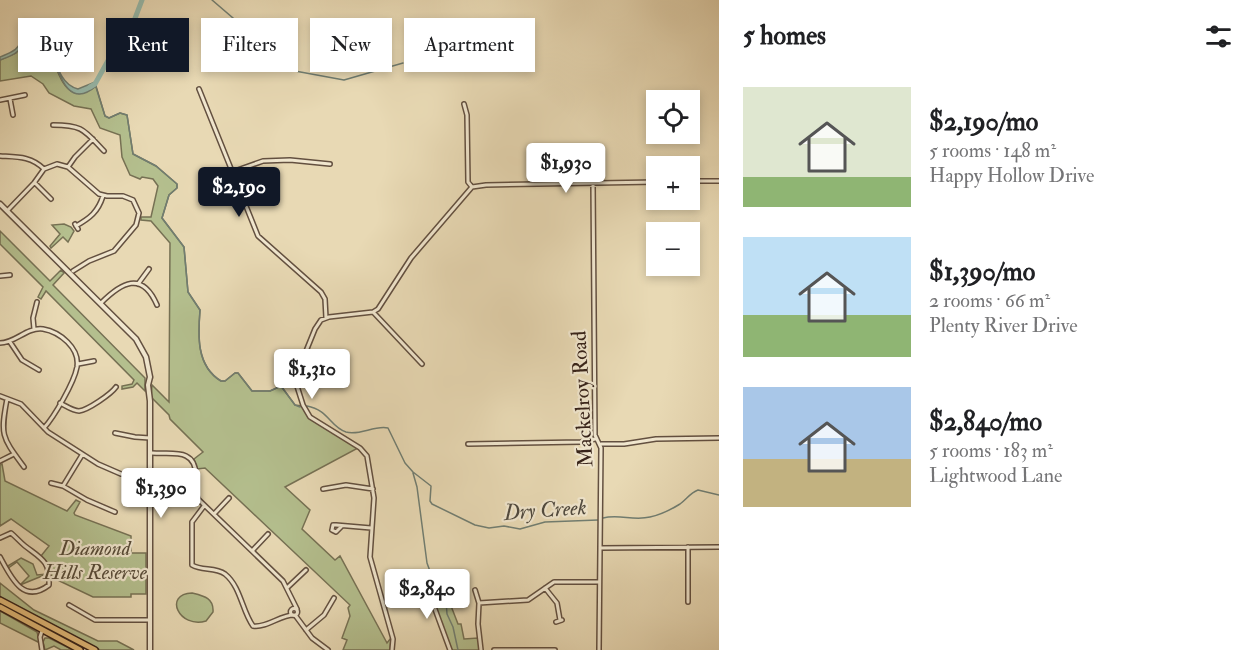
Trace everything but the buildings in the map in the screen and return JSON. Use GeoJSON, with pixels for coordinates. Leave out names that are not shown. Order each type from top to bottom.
{"type":"FeatureCollection","features":[{"type":"Feature","properties":{"kind":"main road"},"geometry":{"type":"LineString","coordinates":[[0,600],[45,630],[95,650]]}},
{"type":"Feature","properties":{"kind":"main road"},"geometry":{"type":"LineString","coordinates":[[0,607],[80,650]]}},
{"type":"Feature","properties":{"kind":"street"},"geometry":{"type":"LineString","coordinates":[[199,89],[258,236],[321,292],[325,299],[326,318]]}},
{"type":"Feature","properties":{"kind":"street"},"geometry":{"type":"LineString","coordinates":[[0,100],[25,95]]}},
{"type":"Feature","properties":{"kind":"street"},"geometry":{"type":"LineString","coordinates":[[10,99],[13,115]]}},
{"type":"Feature","properties":{"kind":"street"},"geometry":{"type":"LineString","coordinates":[[464,104],[467,115],[468,182],[472,187]]}},
{"type":"Feature","properties":{"kind":"street"},"geometry":{"type":"LineString","coordinates":[[53,125],[78,126],[104,151]]}},
{"type":"Feature","properties":{"kind":"street"},"geometry":{"type":"LineString","coordinates":[[69,167],[75,157],[93,139]]}},
{"type":"Feature","properties":{"kind":"street"},"geometry":{"type":"LineString","coordinates":[[0,156],[24,157],[35,161],[44,169]]}},
{"type":"Feature","properties":{"kind":"street"},"geometry":{"type":"LineString","coordinates":[[232,172],[263,161],[290,160],[330,164]]}},
{"type":"Feature","properties":{"kind":"street"},"geometry":{"type":"LineString","coordinates":[[8,210],[44,169],[57,164],[69,167],[94,192],[103,196],[123,196],[133,200],[139,220],[114,251],[88,261],[72,274]]}},
{"type":"Feature","properties":{"kind":"street"},"geometry":{"type":"LineString","coordinates":[[700,181],[719,181]]}},
{"type":"Feature","properties":{"kind":"street"},"geometry":{"type":"LineString","coordinates":[[392,650],[393,639],[370,557],[373,489],[368,460],[364,451],[310,417],[305,411],[297,387],[297,375],[317,326],[326,318],[373,312],[381,306],[411,258],[472,187],[646,182]]}},
{"type":"Feature","properties":{"kind":"street"},"geometry":{"type":"LineString","coordinates":[[34,183],[51,199]]}},
{"type":"Feature","properties":{"kind":"street","name":"Mackelroy Road"},"geometry":{"type":"LineString","coordinates":[[593,183],[595,438],[601,444],[599,650]]}},
{"type":"Feature","properties":{"kind":"street"},"geometry":{"type":"LineString","coordinates":[[76,226],[94,214],[103,196]]}},
{"type":"Feature","properties":{"kind":"street"},"geometry":{"type":"LineString","coordinates":[[0,204],[140,345],[147,361],[152,393],[150,400],[150,649]]}},
{"type":"Feature","properties":{"kind":"street"},"geometry":{"type":"LineString","coordinates":[[138,284],[149,269]]}},
{"type":"Feature","properties":{"kind":"street"},"geometry":{"type":"LineString","coordinates":[[0,276],[10,275]]}},
{"type":"Feature","properties":{"kind":"street"},"geometry":{"type":"LineString","coordinates":[[101,304],[120,286],[138,284],[150,292],[157,305]]}},
{"type":"Feature","properties":{"kind":"street"},"geometry":{"type":"LineString","coordinates":[[33,329],[37,302]]}},
{"type":"Feature","properties":{"kind":"street"},"geometry":{"type":"LineString","coordinates":[[373,312],[422,364]]}},
{"type":"Feature","properties":{"kind":"street"},"geometry":{"type":"LineString","coordinates":[[0,343],[10,342],[33,329],[45,330],[64,339],[74,351],[77,364],[75,374],[55,414],[44,428]]}},
{"type":"Feature","properties":{"kind":"street"},"geometry":{"type":"LineString","coordinates":[[10,342],[19,357],[39,370]]}},
{"type":"Feature","properties":{"kind":"street"},"geometry":{"type":"LineString","coordinates":[[77,364],[94,361]]}},
{"type":"Feature","properties":{"kind":"street"},"geometry":{"type":"LineString","coordinates":[[60,403],[75,410],[83,410],[112,392],[116,387]]}},
{"type":"Feature","properties":{"kind":"street"},"geometry":{"type":"LineString","coordinates":[[0,396],[26,408],[44,428],[82,455],[113,471],[127,475],[150,476]]}},
{"type":"Feature","properties":{"kind":"street"},"geometry":{"type":"LineString","coordinates":[[8,398],[0,427],[4,438],[24,467]]}},
{"type":"Feature","properties":{"kind":"street"},"geometry":{"type":"LineString","coordinates":[[115,432],[135,438],[150,438]]}},
{"type":"Feature","properties":{"kind":"street"},"geometry":{"type":"LineString","coordinates":[[468,444],[581,442],[595,438]]}},
{"type":"Feature","properties":{"kind":"street"},"geometry":{"type":"LineString","coordinates":[[601,444],[624,444],[656,439],[719,438]]}},
{"type":"Feature","properties":{"kind":"street"},"geometry":{"type":"LineString","coordinates":[[0,461],[14,454]]}},
{"type":"Feature","properties":{"kind":"street"},"geometry":{"type":"LineString","coordinates":[[151,454],[182,454],[193,461],[197,496],[204,506],[287,588],[295,612],[306,630],[316,642],[328,650]]}},
{"type":"Feature","properties":{"kind":"street"},"geometry":{"type":"LineString","coordinates":[[63,486],[82,455]]}},
{"type":"Feature","properties":{"kind":"street"},"geometry":{"type":"LineString","coordinates":[[51,483],[63,486],[87,500],[116,512]]}},
{"type":"Feature","properties":{"kind":"street"},"geometry":{"type":"LineString","coordinates":[[323,489],[346,485],[373,489]]}},
{"type":"Feature","properties":{"kind":"street"},"geometry":{"type":"LineString","coordinates":[[213,514],[229,498]]}},
{"type":"Feature","properties":{"kind":"street"},"geometry":{"type":"LineString","coordinates":[[204,506],[192,522],[192,565],[196,568],[216,570],[227,577],[233,584],[253,626],[260,627],[295,612]]}},
{"type":"Feature","properties":{"kind":"street"},"geometry":{"type":"LineString","coordinates":[[343,526],[371,528]]}},
{"type":"Feature","properties":{"kind":"street"},"geometry":{"type":"LineString","coordinates":[[0,538],[11,532],[22,544],[41,557],[46,564],[49,585],[35,592],[26,591],[10,575],[0,557]]}},
{"type":"Feature","properties":{"kind":"street"},"geometry":{"type":"LineString","coordinates":[[252,551],[268,534]]}},
{"type":"Feature","properties":{"kind":"street"},"geometry":{"type":"LineString","coordinates":[[688,547],[688,602]]}},
{"type":"Feature","properties":{"kind":"street"},"geometry":{"type":"LineString","coordinates":[[600,548],[719,547]]}},
{"type":"Feature","properties":{"kind":"street"},"geometry":{"type":"LineString","coordinates":[[287,588],[306,570]]}},
{"type":"Feature","properties":{"kind":"street"},"geometry":{"type":"LineString","coordinates":[[425,582],[450,650]]}},
{"type":"Feature","properties":{"kind":"street"},"geometry":{"type":"LineString","coordinates":[[479,603],[524,601],[535,597],[554,582],[599,582]]}},
{"type":"Feature","properties":{"kind":"street"},"geometry":{"type":"LineString","coordinates":[[545,588],[557,603],[559,621]]}},
{"type":"Feature","properties":{"kind":"street"},"geometry":{"type":"LineString","coordinates":[[475,590],[479,603],[478,624],[481,650]]}},
{"type":"Feature","properties":{"kind":"street"},"geometry":{"type":"LineString","coordinates":[[306,630],[322,617],[334,598]]}},
{"type":"Feature","properties":{"kind":"street"},"geometry":{"type":"LineString","coordinates":[[69,605],[95,620],[150,620]]}},
{"type":"Feature","properties":{"kind":"street"},"geometry":{"type":"LineString","coordinates":[[42,650],[45,630]]}},
{"type":"Feature","properties":{"kind":"street"},"geometry":{"type":"LineString","coordinates":[[494,650],[556,649]]}},
{"type":"Feature","properties":{"kind":"green space"},"geometry":{"type":"Polygon","coordinates":[[[18,50],[18,72],[58,72],[66,86],[73,92],[83,93],[96,86],[105,116],[109,118],[120,113],[127,115],[133,154],[156,166],[177,184],[177,188],[169,195],[162,218],[184,247],[188,292],[200,310],[200,349],[213,375],[225,381],[238,373],[252,391],[270,391],[281,386],[295,405],[302,406],[309,418],[358,448],[285,487],[310,510],[302,529],[335,560],[340,556],[387,643],[391,638],[390,650],[343,650],[347,640],[342,638],[350,616],[348,608],[350,605],[205,468],[197,469],[194,459],[203,452],[151,397],[152,385],[169,402],[170,243],[151,221],[141,220],[141,217],[151,217],[158,186],[153,179],[142,177],[140,179],[130,175],[122,157],[120,135],[100,128],[91,109],[74,106],[49,93],[43,84],[31,76],[0,81],[0,60],[18,50]]]}},
{"type":"Feature","properties":{"kind":"green space"},"geometry":{"type":"Polygon","coordinates":[[[64,224],[74,231],[68,242],[63,237],[51,248],[50,246],[60,234],[52,225],[64,224]]]}},
{"type":"Feature","properties":{"kind":"green space"},"geometry":{"type":"Polygon","coordinates":[[[0,231],[50,281],[61,270],[64,273],[53,285],[145,378],[145,391],[137,383],[133,387],[122,389],[122,386],[132,384],[134,380],[46,291],[41,299],[38,297],[43,287],[0,244],[0,231]]]}},
{"type":"Feature","properties":{"kind":"green space","name":"Diamond Hills Reserve"},"geometry":{"type":"Polygon","coordinates":[[[2,464],[5,481],[67,511],[76,500],[80,502],[75,515],[131,536],[131,553],[146,553],[146,594],[131,594],[131,597],[93,597],[49,576],[47,562],[41,556],[49,546],[11,519],[0,526],[0,465],[2,464]]]}},
{"type":"Feature","properties":{"kind":"green space"},"geometry":{"type":"Polygon","coordinates":[[[21,558],[33,564],[37,575],[47,574],[20,585],[29,576],[17,562],[7,569],[6,567],[21,558]]]}},
{"type":"Feature","properties":{"kind":"green space"},"geometry":{"type":"Polygon","coordinates":[[[426,580],[441,580],[458,624],[461,624],[464,639],[478,638],[480,650],[451,650],[426,580]]]}},
{"type":"Feature","properties":{"kind":"green space"},"geometry":{"type":"Polygon","coordinates":[[[0,583],[34,610],[98,641],[117,641],[134,650],[100,650],[0,597],[0,583]]]}},
{"type":"Feature","properties":{"kind":"green space"},"geometry":{"type":"Polygon","coordinates":[[[192,593],[204,597],[212,604],[213,612],[206,621],[188,620],[178,610],[178,599],[192,593]]]}},
{"type":"Feature","properties":{"kind":"green space"},"geometry":{"type":"Polygon","coordinates":[[[0,611],[37,632],[40,643],[0,623],[0,611]]]}},
{"type":"Feature","properties":{"kind":"green space"},"geometry":{"type":"Polygon","coordinates":[[[45,638],[73,650],[61,650],[54,646],[45,650],[43,642],[45,638]]]}},
{"type":"Feature","properties":{"kind":"shaded area"},"geometry":{"type":"Polygon","coordinates":[[[18,46],[16,52],[0,60],[0,57],[18,46]]]}},
{"type":"Feature","properties":{"kind":"shaded area"},"geometry":{"type":"Polygon","coordinates":[[[58,72],[70,85],[78,89],[95,82],[96,86],[84,93],[74,93],[66,87],[58,72]]]}},
{"type":"Feature","properties":{"kind":"waterway"},"geometry":{"type":"LineString","coordinates":[[90,87],[95,84],[115,48],[129,34],[142,0]]}},
{"type":"Feature","properties":{"kind":"waterway"},"geometry":{"type":"LineString","coordinates":[[212,0],[295,71],[344,80],[403,63]]}},
{"type":"Feature","properties":{"kind":"waterway","name":"Dry Creek"},"geometry":{"type":"LineString","coordinates":[[95,84],[105,116],[109,118],[120,113],[127,115],[133,154],[156,166],[177,184],[177,188],[169,195],[162,218],[184,247],[188,292],[200,310],[200,349],[207,367],[221,381],[238,373],[252,391],[270,391],[281,386],[295,405],[300,407]]}},
{"type":"Feature","properties":{"kind":"waterway","name":"Dry Creek"},"geometry":{"type":"LineString","coordinates":[[307,406],[320,411],[346,432],[356,433],[388,428],[405,463],[431,486],[430,501],[432,504],[475,525],[520,529],[545,522],[598,520]]}},
{"type":"Feature","properties":{"kind":"waterway","name":"Dry Creek"},"geometry":{"type":"LineString","coordinates":[[413,473],[417,487],[427,563],[435,585],[446,601],[447,614],[453,627],[458,650]]}},
{"type":"Feature","properties":{"kind":"waterway","name":"Dry Creek"},"geometry":{"type":"LineString","coordinates":[[603,518],[654,516],[677,506],[698,490],[719,495]]}}]}
